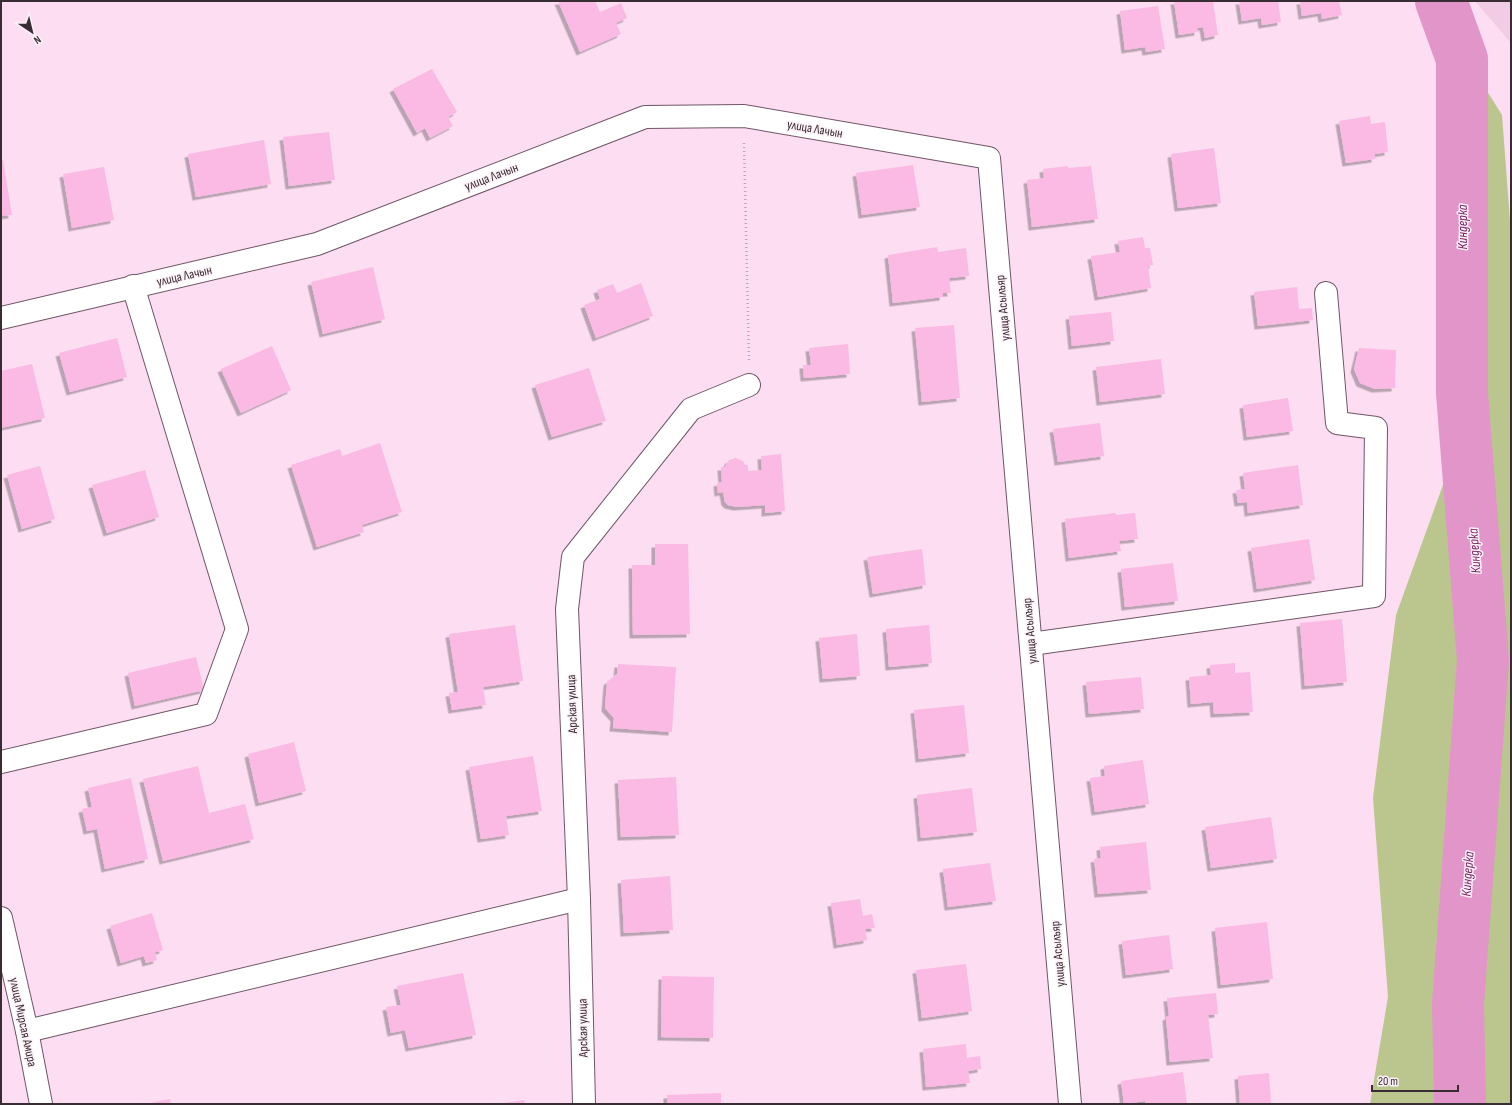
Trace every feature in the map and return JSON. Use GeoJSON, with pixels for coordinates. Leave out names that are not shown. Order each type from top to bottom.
{"type":"FeatureCollection","features":[{"type":"Feature","properties":{"kind":"street","name":"улица Лачын"},"geometry":{"type":"LineString","coordinates":[[1,318],[317,244],[644,117],[744,116],[988,158]]}},
{"type":"Feature","properties":{"kind":"street","name":"улица Асылъяр"},"geometry":{"type":"LineString","coordinates":[[988,158],[1070,1104]]}},
{"type":"Feature","properties":{"kind":"street"},"geometry":{"type":"LineString","coordinates":[[1,762],[206,714],[237,629],[133,286]]}},
{"type":"Feature","properties":{"kind":"street"},"geometry":{"type":"LineString","coordinates":[[1031,644],[1374,596],[1376,428],[1337,423],[1326,293]]}},
{"type":"Feature","properties":{"kind":"street","name":"Арская улица"},"geometry":{"type":"LineString","coordinates":[[584,1104],[579,899],[567,609],[573,557],[691,409],[749,385]]}},
{"type":"Feature","properties":{"kind":"street"},"geometry":{"type":"LineString","coordinates":[[27,1031],[579,899]]}},
{"type":"Feature","properties":{"kind":"street","name":"улица Мирсая Амира"},"geometry":{"type":"LineString","coordinates":[[1,918],[9,987],[27,1031],[41,1104]]}},
{"type":"Feature","properties":{"kind":"path"},"geometry":{"type":"LineString","coordinates":[[744,116],[749,385]]}},
{"type":"Feature","properties":{"kind":"shaded area"},"geometry":{"type":"Polygon","coordinates":[[[1475,1],[1511,1],[1511,43],[1475,1]]]}},
{"type":"Feature","properties":{"kind":"green space"},"geometry":{"type":"Polygon","coordinates":[[[1487,91],[1502,115],[1511,234],[1511,1104],[1370,1104],[1388,997],[1373,798],[1396,615],[1448,471],[1442,136],[1460,102],[1487,91]]]}},
{"type":"Feature","properties":{"kind":"building"},"geometry":{"type":"Polygon","coordinates":[[[558,1],[595,1],[600,12],[621,3],[627,18],[616,23],[621,34],[580,52],[558,1]]]}},
{"type":"Feature","properties":{"kind":"building"},"geometry":{"type":"Polygon","coordinates":[[[1174,1],[1213,1],[1218,35],[1205,38],[1203,27],[1197,28],[1198,32],[1179,35],[1174,1]]]}},
{"type":"Feature","properties":{"kind":"building"},"geometry":{"type":"Polygon","coordinates":[[[1239,1],[1278,1],[1281,22],[1262,25],[1261,18],[1242,21],[1239,1]]]}},
{"type":"Feature","properties":{"kind":"building"},"geometry":{"type":"Polygon","coordinates":[[[1300,1],[1339,1],[1342,15],[1322,19],[1321,13],[1302,16],[1300,1]]]}},
{"type":"Feature","properties":{"kind":"building"},"geometry":{"type":"Polygon","coordinates":[[[1158,6],[1165,49],[1146,52],[1145,47],[1125,50],[1120,11],[1158,6]]]}},
{"type":"Feature","properties":{"kind":"building"},"geometry":{"type":"Polygon","coordinates":[[[432,69],[457,112],[448,117],[453,126],[430,138],[425,128],[417,133],[393,89],[432,69]]]}},
{"type":"Feature","properties":{"kind":"building"},"geometry":{"type":"Polygon","coordinates":[[[1370,116],[1371,124],[1385,122],[1388,152],[1375,154],[1375,159],[1346,163],[1339,121],[1370,116]]]}},
{"type":"Feature","properties":{"kind":"building"},"geometry":{"type":"Polygon","coordinates":[[[329,132],[335,180],[289,186],[283,137],[329,132]]]}},
{"type":"Feature","properties":{"kind":"building"},"geometry":{"type":"Polygon","coordinates":[[[264,140],[271,184],[196,197],[188,154],[264,140]]]}},
{"type":"Feature","properties":{"kind":"building"},"geometry":{"type":"Polygon","coordinates":[[[1214,148],[1221,203],[1178,208],[1171,154],[1214,148]]]}},
{"type":"Feature","properties":{"kind":"building"},"geometry":{"type":"Polygon","coordinates":[[[3,160],[12,215],[1,216],[1,161],[3,160]]]}},
{"type":"Feature","properties":{"kind":"building"},"geometry":{"type":"Polygon","coordinates":[[[913,165],[920,207],[862,215],[856,173],[913,165]]]}},
{"type":"Feature","properties":{"kind":"building"},"geometry":{"type":"Polygon","coordinates":[[[1068,166],[1068,168],[1091,166],[1098,219],[1032,227],[1027,180],[1044,178],[1043,169],[1068,166]]]}},
{"type":"Feature","properties":{"kind":"building"},"geometry":{"type":"Polygon","coordinates":[[[104,167],[114,220],[72,228],[63,174],[104,167]]]}},
{"type":"Feature","properties":{"kind":"building"},"geometry":{"type":"Polygon","coordinates":[[[1143,237],[1145,248],[1150,248],[1153,265],[1148,266],[1151,288],[1098,297],[1091,256],[1120,252],[1118,241],[1143,237]]]}},
{"type":"Feature","properties":{"kind":"building"},"geometry":{"type":"Polygon","coordinates":[[[937,247],[938,252],[966,248],[969,276],[949,278],[951,293],[943,293],[943,297],[893,303],[888,255],[937,247]]]}},
{"type":"Feature","properties":{"kind":"building"},"geometry":{"type":"Polygon","coordinates":[[[373,267],[385,319],[323,334],[311,282],[373,267]]]}},
{"type":"Feature","properties":{"kind":"building"},"geometry":{"type":"Polygon","coordinates":[[[641,283],[653,316],[596,338],[584,305],[600,299],[597,290],[613,284],[617,293],[641,283]]]}},
{"type":"Feature","properties":{"kind":"building"},"geometry":{"type":"Polygon","coordinates":[[[1297,287],[1299,309],[1312,308],[1313,320],[1258,326],[1254,292],[1297,287]]]}},
{"type":"Feature","properties":{"kind":"building"},"geometry":{"type":"Polygon","coordinates":[[[1111,312],[1114,341],[1072,346],[1069,316],[1111,312]]]}},
{"type":"Feature","properties":{"kind":"building"},"geometry":{"type":"Polygon","coordinates":[[[954,325],[960,398],[922,402],[915,328],[954,325]]]}},
{"type":"Feature","properties":{"kind":"building"},"geometry":{"type":"Polygon","coordinates":[[[117,338],[127,377],[70,392],[59,353],[117,338]]]}},
{"type":"Feature","properties":{"kind":"building"},"geometry":{"type":"Polygon","coordinates":[[[848,344],[850,374],[804,378],[803,365],[811,365],[809,348],[848,344]]]}},
{"type":"Feature","properties":{"kind":"building"},"geometry":{"type":"Polygon","coordinates":[[[272,346],[291,390],[241,413],[221,369],[272,346]]]}},
{"type":"Feature","properties":{"kind":"building"},"geometry":{"type":"Polygon","coordinates":[[[1359,348],[1396,350],[1395,388],[1375,389],[1360,383],[1354,369],[1359,348]]]}},
{"type":"Feature","properties":{"kind":"building"},"geometry":{"type":"Polygon","coordinates":[[[1161,359],[1165,394],[1100,402],[1096,367],[1161,359]]]}},
{"type":"Feature","properties":{"kind":"building"},"geometry":{"type":"Polygon","coordinates":[[[32,364],[45,418],[1,428],[1,371],[32,364]]]}},
{"type":"Feature","properties":{"kind":"building"},"geometry":{"type":"Polygon","coordinates":[[[589,368],[606,421],[552,437],[535,385],[589,368]]]}},
{"type":"Feature","properties":{"kind":"building"},"geometry":{"type":"Polygon","coordinates":[[[1288,398],[1293,431],[1247,437],[1243,405],[1288,398]]]}},
{"type":"Feature","properties":{"kind":"building"},"geometry":{"type":"Polygon","coordinates":[[[1100,423],[1104,456],[1058,462],[1053,429],[1100,423]]]}},
{"type":"Feature","properties":{"kind":"building"},"geometry":{"type":"Polygon","coordinates":[[[380,443],[402,512],[362,525],[364,532],[317,547],[291,465],[340,449],[342,456],[380,443]]]}},
{"type":"Feature","properties":{"kind":"building"},"geometry":{"type":"Polygon","coordinates":[[[781,454],[785,511],[765,513],[765,505],[737,507],[728,505],[725,502],[723,492],[718,493],[717,483],[722,482],[721,467],[725,467],[729,460],[736,458],[743,461],[745,465],[748,465],[748,471],[762,470],[761,456],[781,454]]]}},
{"type":"Feature","properties":{"kind":"building"},"geometry":{"type":"Polygon","coordinates":[[[1298,465],[1303,505],[1248,513],[1247,502],[1238,503],[1236,490],[1245,489],[1243,473],[1298,465]]]}},
{"type":"Feature","properties":{"kind":"building"},"geometry":{"type":"Polygon","coordinates":[[[40,466],[55,519],[22,529],[7,475],[40,466]]]}},
{"type":"Feature","properties":{"kind":"building"},"geometry":{"type":"Polygon","coordinates":[[[145,470],[159,517],[107,533],[92,485],[145,470]]]}},
{"type":"Feature","properties":{"kind":"building"},"geometry":{"type":"Polygon","coordinates":[[[1116,513],[1116,515],[1135,513],[1138,539],[1119,541],[1121,551],[1069,558],[1065,519],[1116,513]]]}},
{"type":"Feature","properties":{"kind":"building"},"geometry":{"type":"Polygon","coordinates":[[[1309,539],[1315,580],[1257,589],[1251,548],[1309,539]]]}},
{"type":"Feature","properties":{"kind":"building"},"geometry":{"type":"Polygon","coordinates":[[[655,544],[688,544],[690,634],[633,635],[632,565],[655,565],[655,544]]]}},
{"type":"Feature","properties":{"kind":"building"},"geometry":{"type":"Polygon","coordinates":[[[922,549],[926,585],[873,594],[867,557],[922,549]]]}},
{"type":"Feature","properties":{"kind":"building"},"geometry":{"type":"Polygon","coordinates":[[[1173,563],[1178,601],[1125,607],[1121,569],[1173,563]]]}},
{"type":"Feature","properties":{"kind":"building"},"geometry":{"type":"Polygon","coordinates":[[[1342,619],[1347,682],[1305,686],[1300,623],[1342,619]]]}},
{"type":"Feature","properties":{"kind":"building"},"geometry":{"type":"Polygon","coordinates":[[[515,625],[523,681],[483,687],[486,705],[452,710],[449,693],[458,692],[449,634],[515,625]]]}},
{"type":"Feature","properties":{"kind":"building"},"geometry":{"type":"Polygon","coordinates":[[[929,625],[932,663],[889,667],[886,629],[929,625]]]}},
{"type":"Feature","properties":{"kind":"building"},"geometry":{"type":"Polygon","coordinates":[[[857,634],[860,676],[823,679],[819,638],[857,634]]]}},
{"type":"Feature","properties":{"kind":"building"},"geometry":{"type":"Polygon","coordinates":[[[196,657],[204,690],[135,706],[128,673],[196,657]]]}},
{"type":"Feature","properties":{"kind":"building"},"geometry":{"type":"Polygon","coordinates":[[[1235,663],[1235,673],[1250,672],[1253,712],[1214,714],[1213,702],[1191,704],[1189,677],[1211,675],[1210,665],[1235,663]]]}},
{"type":"Feature","properties":{"kind":"building"},"geometry":{"type":"Polygon","coordinates":[[[618,664],[676,667],[672,732],[613,728],[614,718],[605,708],[607,682],[617,674],[618,664]]]}},
{"type":"Feature","properties":{"kind":"building"},"geometry":{"type":"Polygon","coordinates":[[[1141,677],[1144,709],[1089,714],[1086,682],[1141,677]]]}},
{"type":"Feature","properties":{"kind":"building"},"geometry":{"type":"Polygon","coordinates":[[[964,705],[969,753],[919,759],[914,710],[964,705]]]}},
{"type":"Feature","properties":{"kind":"building"},"geometry":{"type":"Polygon","coordinates":[[[294,742],[306,791],[259,803],[248,754],[294,742]]]}},
{"type":"Feature","properties":{"kind":"building"},"geometry":{"type":"Polygon","coordinates":[[[533,756],[542,811],[506,816],[509,835],[481,839],[469,767],[533,756]]]}},
{"type":"Feature","properties":{"kind":"building"},"geometry":{"type":"Polygon","coordinates":[[[1143,760],[1149,804],[1095,812],[1090,778],[1105,776],[1104,766],[1143,760]]]}},
{"type":"Feature","properties":{"kind":"building"},"geometry":{"type":"Polygon","coordinates":[[[198,766],[209,813],[245,804],[254,839],[163,861],[143,779],[198,766]]]}},
{"type":"Feature","properties":{"kind":"building"},"geometry":{"type":"Polygon","coordinates":[[[676,777],[679,835],[621,837],[618,780],[676,777]]]}},
{"type":"Feature","properties":{"kind":"building"},"geometry":{"type":"Polygon","coordinates":[[[131,778],[148,859],[105,869],[97,829],[87,831],[82,809],[92,807],[88,788],[131,778]]]}},
{"type":"Feature","properties":{"kind":"building"},"geometry":{"type":"Polygon","coordinates":[[[972,788],[977,832],[921,838],[917,795],[972,788]]]}},
{"type":"Feature","properties":{"kind":"building"},"geometry":{"type":"Polygon","coordinates":[[[1271,817],[1277,859],[1211,868],[1205,827],[1271,817]]]}},
{"type":"Feature","properties":{"kind":"building"},"geometry":{"type":"Polygon","coordinates":[[[1146,842],[1151,890],[1098,894],[1094,859],[1101,858],[1100,847],[1146,842]]]}},
{"type":"Feature","properties":{"kind":"building"},"geometry":{"type":"Polygon","coordinates":[[[990,863],[996,901],[948,907],[943,869],[990,863]]]}},
{"type":"Feature","properties":{"kind":"building"},"geometry":{"type":"Polygon","coordinates":[[[670,876],[673,930],[624,933],[621,880],[670,876]]]}},
{"type":"Feature","properties":{"kind":"building"},"geometry":{"type":"Polygon","coordinates":[[[860,899],[863,916],[872,914],[875,928],[865,929],[867,940],[837,945],[831,903],[860,899]]]}},
{"type":"Feature","properties":{"kind":"building"},"geometry":{"type":"Polygon","coordinates":[[[152,913],[163,950],[155,952],[157,960],[146,963],[144,956],[121,963],[110,926],[152,913]]]}},
{"type":"Feature","properties":{"kind":"building"},"geometry":{"type":"Polygon","coordinates":[[[1267,922],[1273,979],[1221,985],[1215,928],[1267,922]]]}},
{"type":"Feature","properties":{"kind":"building"},"geometry":{"type":"Polygon","coordinates":[[[1169,935],[1173,969],[1126,975],[1122,941],[1169,935]]]}},
{"type":"Feature","properties":{"kind":"building"},"geometry":{"type":"Polygon","coordinates":[[[966,964],[972,1011],[922,1018],[916,970],[966,964]]]}},
{"type":"Feature","properties":{"kind":"building"},"geometry":{"type":"Polygon","coordinates":[[[463,973],[476,1035],[409,1048],[405,1030],[391,1033],[386,1007],[401,1005],[397,986],[463,973]]]}},
{"type":"Feature","properties":{"kind":"building"},"geometry":{"type":"Polygon","coordinates":[[[662,976],[714,977],[713,1038],[661,1037],[662,976]]]}},
{"type":"Feature","properties":{"kind":"building"},"geometry":{"type":"Polygon","coordinates":[[[1216,993],[1218,1014],[1208,1015],[1213,1058],[1170,1062],[1166,1017],[1169,1016],[1167,998],[1216,993]]]}},
{"type":"Feature","properties":{"kind":"building"},"geometry":{"type":"Polygon","coordinates":[[[966,1044],[967,1058],[980,1056],[981,1069],[968,1071],[970,1083],[926,1087],[923,1049],[966,1044]]]}},
{"type":"Feature","properties":{"kind":"building"},"geometry":{"type":"Polygon","coordinates":[[[1183,1072],[1187,1104],[1145,1104],[1145,1101],[1124,1104],[1121,1081],[1183,1072]]]}},
{"type":"Feature","properties":{"kind":"building"},"geometry":{"type":"Polygon","coordinates":[[[1269,1073],[1271,1104],[1240,1104],[1238,1076],[1269,1073]]]}},
{"type":"Feature","properties":{"kind":"building"},"geometry":{"type":"Polygon","coordinates":[[[721,1093],[721,1104],[667,1104],[667,1095],[721,1093]]]}},
{"type":"Feature","properties":{"kind":"building"},"geometry":{"type":"Polygon","coordinates":[[[170,1099],[171,1104],[150,1104],[150,1103],[170,1099]]]}},
{"type":"Feature","properties":{"kind":"building"},"geometry":{"type":"Polygon","coordinates":[[[524,1100],[525,1104],[504,1104],[504,1103],[524,1100]]]}},
{"type":"Feature","properties":{"kind":"waterway","name":"Киндерка"},"geometry":{"type":"LineString","coordinates":[[1441,1],[1462,59],[1462,393],[1483,660],[1458,1004],[1460,1104]]}}]}
